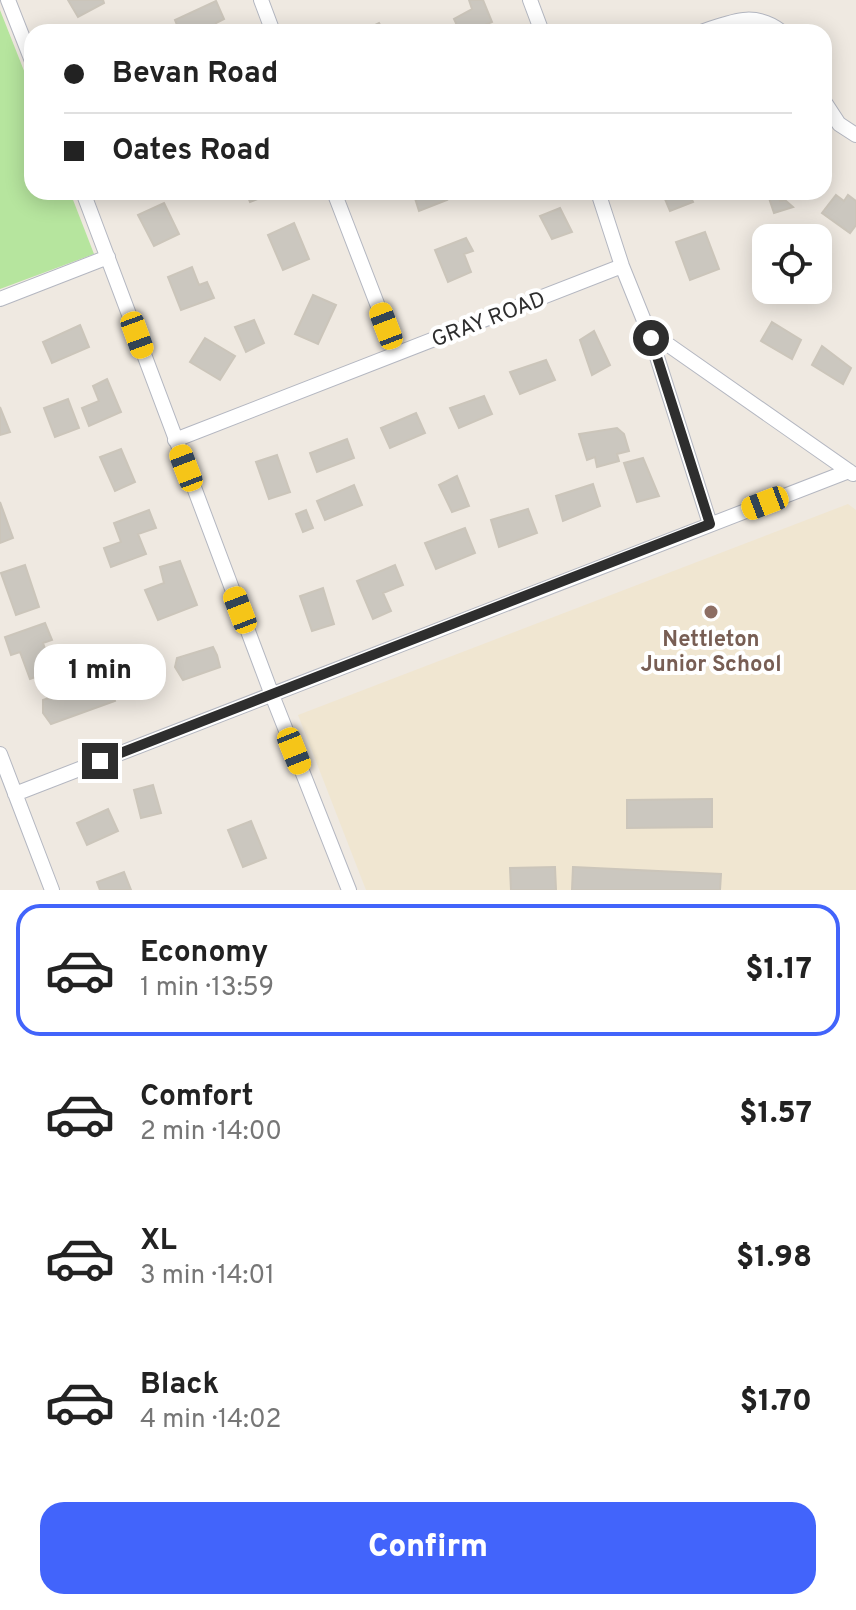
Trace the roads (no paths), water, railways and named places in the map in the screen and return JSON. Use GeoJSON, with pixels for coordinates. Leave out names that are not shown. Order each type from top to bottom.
{"type":"FeatureCollection","features":[{"type":"Feature","properties":{"kind":"street"},"geometry":{"type":"LineString","coordinates":[[8,0],[24,41]]}},
{"type":"Feature","properties":{"kind":"street"},"geometry":{"type":"LineString","coordinates":[[261,0],[270,24]]}},
{"type":"Feature","properties":{"kind":"street"},"geometry":{"type":"LineString","coordinates":[[530,0],[539,24]]}},
{"type":"Feature","properties":{"kind":"street"},"geometry":{"type":"LineString","coordinates":[[724,24],[739,19],[758,19],[767,24]]}},
{"type":"Feature","properties":{"kind":"street"},"geometry":{"type":"LineString","coordinates":[[832,113],[839,124],[856,135]]}},
{"type":"Feature","properties":{"kind":"street"},"geometry":{"type":"LineString","coordinates":[[86,200],[272,695],[349,890]]}},
{"type":"Feature","properties":{"kind":"street"},"geometry":{"type":"LineString","coordinates":[[337,200],[396,353]]}},
{"type":"Feature","properties":{"kind":"street"},"geometry":{"type":"LineString","coordinates":[[601,200],[622,266],[651,338],[710,524]]}},
{"type":"Feature","properties":{"kind":"street"},"geometry":{"type":"LineString","coordinates":[[0,299],[108,257]]}},
{"type":"Feature","properties":{"kind":"street","name":"GRAY ROAD"},"geometry":{"type":"LineString","coordinates":[[175,440],[622,266]]}},
{"type":"Feature","properties":{"kind":"street"},"geometry":{"type":"LineString","coordinates":[[651,338],[670,346],[853,473]]}},
{"type":"Feature","properties":{"kind":"street"},"geometry":{"type":"LineString","coordinates":[[15,794],[710,524],[853,473]]}},
{"type":"Feature","properties":{"kind":"street"},"geometry":{"type":"LineString","coordinates":[[0,754],[52,890]]}},
{"type":"Feature","properties":{"kind":"place","name":"Nettleton Junior School"},"geometry":{"type":"Point","coordinates":[711,612]}}]}
